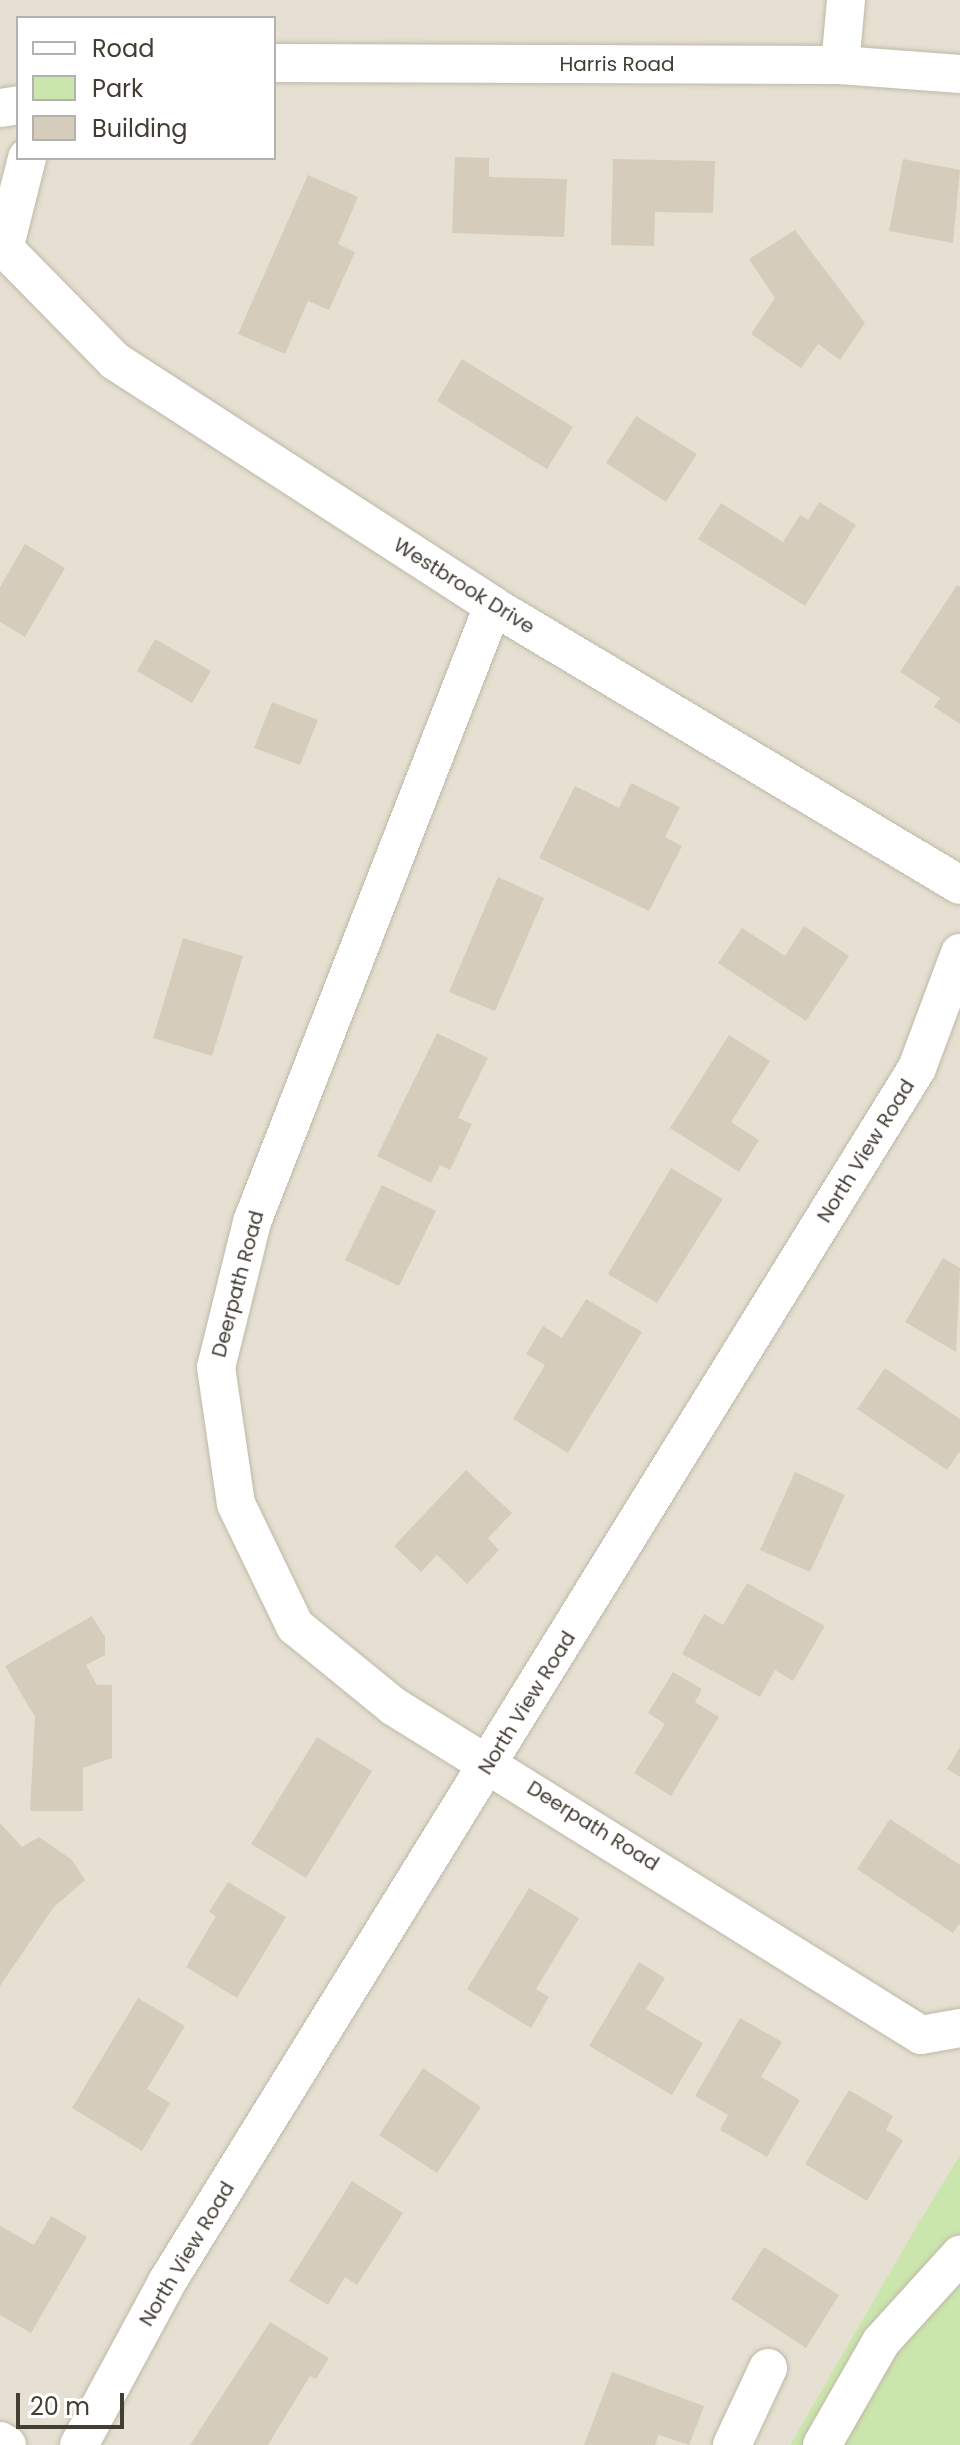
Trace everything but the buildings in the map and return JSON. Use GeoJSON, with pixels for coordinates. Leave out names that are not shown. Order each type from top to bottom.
{"type":"FeatureCollection","features":[{"type":"Feature","properties":{"kind":"street"},"geometry":{"type":"LineString","coordinates":[[840,65],[846,0]]}},
{"type":"Feature","properties":{"kind":"street","name":"Harris Road"},"geometry":{"type":"LineString","coordinates":[[276,63],[840,65],[960,74]]}},
{"type":"Feature","properties":{"kind":"street"},"geometry":{"type":"LineString","coordinates":[[2,246],[26,160]]}},
{"type":"Feature","properties":{"kind":"street","name":"Westbrook Drive"},"geometry":{"type":"LineString","coordinates":[[2,246],[115,361],[493,606],[960,885]]}},
{"type":"Feature","properties":{"kind":"street","name":"Deerpath Road"},"geometry":{"type":"LineString","coordinates":[[493,606],[252,1222],[216,1367],[236,1504],[295,1626],[393,1706],[491,1761],[921,2035],[960,2028]]}},
{"type":"Feature","properties":{"kind":"street","name":"North View Road"},"geometry":{"type":"LineString","coordinates":[[79,2445],[167,2282],[917,1068],[960,953]]}},
{"type":"Feature","properties":{"kind":"street"},"geometry":{"type":"LineString","coordinates":[[822,2445],[881,2342],[960,2255]]}},
{"type":"Feature","properties":{"kind":"street"},"geometry":{"type":"LineString","coordinates":[[732,2445],[768,2368]]}},
{"type":"Feature","properties":{"kind":"street"},"geometry":{"type":"LineString","coordinates":[[0,2441],[7,2445]]}},
{"type":"Feature","properties":{"kind":"shaded area"},"geometry":{"type":"Polygon","coordinates":[[[0,0],[960,0],[960,2155],[790,2445],[0,2445],[0,0]]]}},
{"type":"Feature","properties":{"kind":"green space"},"geometry":{"type":"Polygon","coordinates":[[[960,2155],[960,2445],[790,2445],[917,2226],[960,2155]]]}}]}
